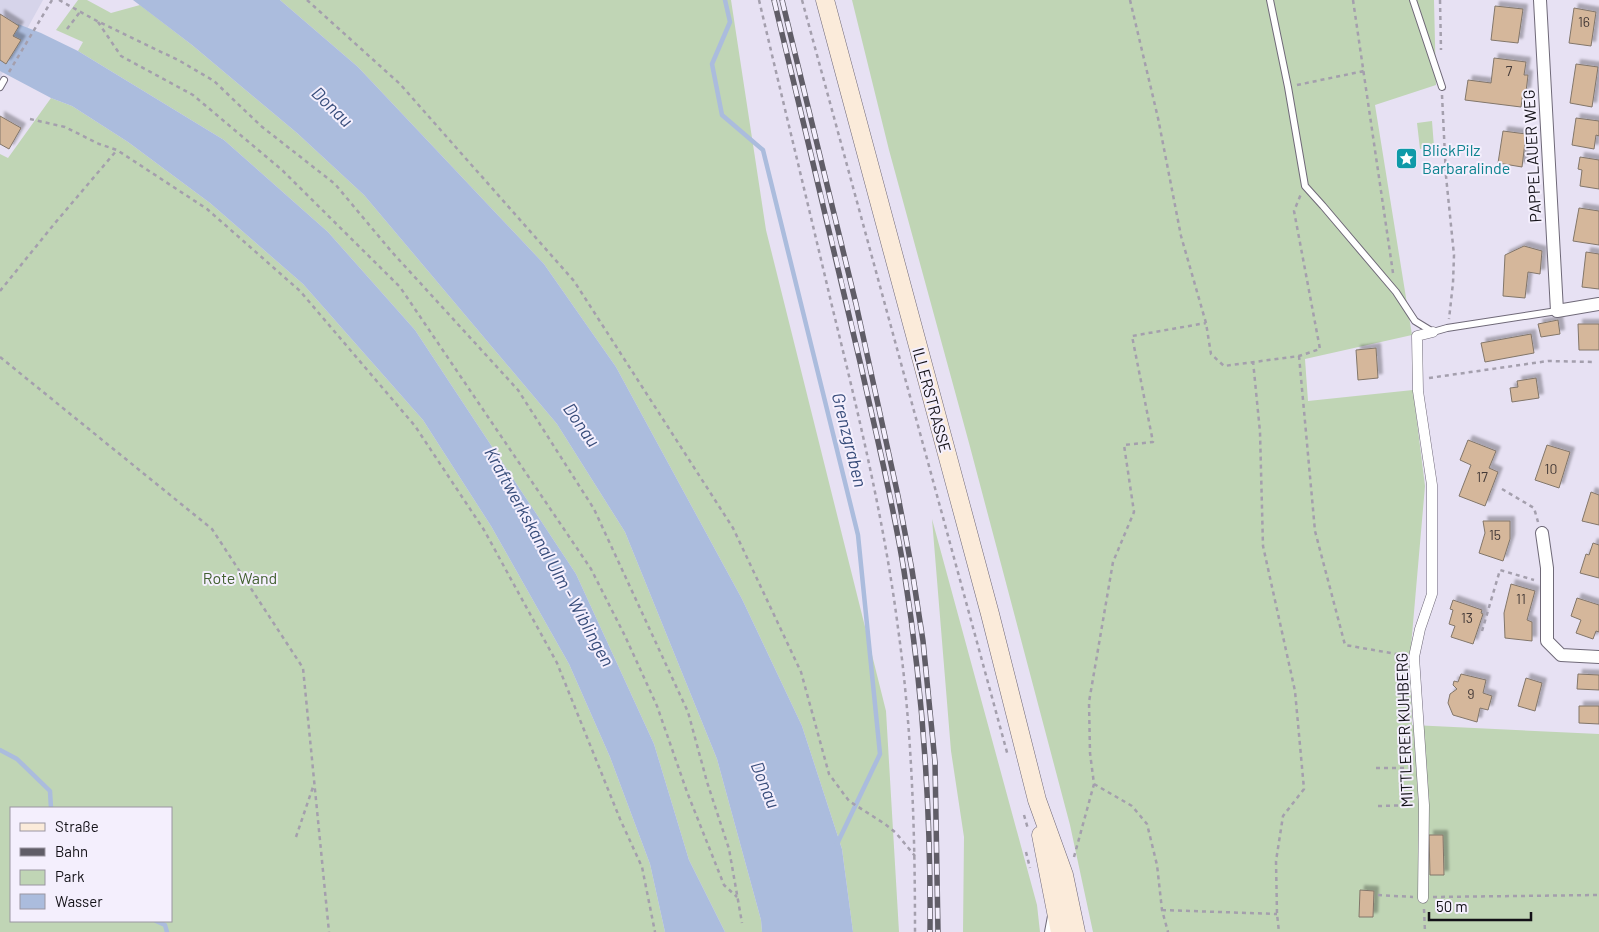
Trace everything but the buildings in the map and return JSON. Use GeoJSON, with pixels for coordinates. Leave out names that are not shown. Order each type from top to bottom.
{"type":"FeatureCollection","features":[{"type":"Feature","properties":{"kind":"main road","name":"ILLERSTRASSE"},"geometry":{"type":"LineString","coordinates":[[825,0],[987,604],[1030,804],[1043,848],[1060,932]]}},
{"type":"Feature","properties":{"kind":"main road","name":"ILLERSTRASSE"},"geometry":{"type":"LineString","coordinates":[[1030,804],[1064,875],[1076,932]]}},
{"type":"Feature","properties":{"kind":"street","name":"PAPPELAUER WEG"},"geometry":{"type":"LineString","coordinates":[[1540,0],[1557,311]]}},
{"type":"Feature","properties":{"kind":"street"},"geometry":{"type":"LineString","coordinates":[[1557,311],[1599,304]]}},
{"type":"Feature","properties":{"kind":"street","name":"MITTLERER KUHBERG"},"geometry":{"type":"LineString","coordinates":[[1423,898],[1424,805],[1414,657],[1420,629],[1432,594],[1432,485],[1418,391],[1417,336],[1433,332]]}},
{"type":"Feature","properties":{"kind":"street"},"geometry":{"type":"LineString","coordinates":[[1542,533],[1547,568],[1547,641],[1561,655],[1599,657]]}},
{"type":"Feature","properties":{"kind":"lane"},"geometry":{"type":"LineString","coordinates":[[1270,0],[1288,87],[1305,186],[1396,292],[1415,320],[1433,332],[1557,311]]}},
{"type":"Feature","properties":{"kind":"lane"},"geometry":{"type":"LineString","coordinates":[[1413,0],[1442,87]]}},
{"type":"Feature","properties":{"kind":"lane"},"geometry":{"type":"LineString","coordinates":[[0,87],[4,80]]}},
{"type":"Feature","properties":{"kind":"lane"},"geometry":{"type":"LineString","coordinates":[[1048,932],[1054,908]]}},
{"type":"Feature","properties":{"kind":"path"},"geometry":{"type":"LineString","coordinates":[[4,80],[52,0]]}},
{"type":"Feature","properties":{"kind":"path"},"geometry":{"type":"LineString","coordinates":[[59,0],[97,21],[180,61],[214,81],[261,126],[336,184],[391,251],[518,390],[594,509],[688,712],[707,782],[729,849],[742,923]]}},
{"type":"Feature","properties":{"kind":"path"},"geometry":{"type":"LineString","coordinates":[[307,0],[400,84],[574,281],[733,528],[801,672],[829,774],[848,801],[896,833],[915,856]]}},
{"type":"Feature","properties":{"kind":"path"},"geometry":{"type":"LineString","coordinates":[[759,0],[863,431],[885,539],[908,716],[915,856],[915,932]]}},
{"type":"Feature","properties":{"kind":"path"},"geometry":{"type":"LineString","coordinates":[[802,0],[1009,759]]}},
{"type":"Feature","properties":{"kind":"path"},"geometry":{"type":"LineString","coordinates":[[1130,0],[1158,118],[1181,236],[1206,323],[1211,354],[1224,366],[1300,356],[1320,350],[1294,210],[1305,186]]}},
{"type":"Feature","properties":{"kind":"path"},"geometry":{"type":"LineString","coordinates":[[1353,0],[1396,292]]}},
{"type":"Feature","properties":{"kind":"path"},"geometry":{"type":"LineString","coordinates":[[1440,0],[1441,58]]}},
{"type":"Feature","properties":{"kind":"path"},"geometry":{"type":"LineString","coordinates":[[67,29],[80,12]]}},
{"type":"Feature","properties":{"kind":"path"},"geometry":{"type":"LineString","coordinates":[[97,21],[121,56],[194,95],[282,170],[400,287],[591,569],[625,636],[657,706],[687,792],[724,884],[738,898]]}},
{"type":"Feature","properties":{"kind":"path"},"geometry":{"type":"LineString","coordinates":[[1288,87],[1364,71]]}},
{"type":"Feature","properties":{"kind":"path"},"geometry":{"type":"LineString","coordinates":[[1442,87],[1446,176],[1454,255],[1448,328]]}},
{"type":"Feature","properties":{"kind":"path"},"geometry":{"type":"LineString","coordinates":[[30,119],[65,127],[99,144],[117,150],[206,209],[300,291],[414,426],[484,530],[557,663],[620,819],[642,867],[655,932]]}},
{"type":"Feature","properties":{"kind":"path"},"geometry":{"type":"LineString","coordinates":[[0,291],[117,150]]}},
{"type":"Feature","properties":{"kind":"path"},"geometry":{"type":"LineString","coordinates":[[1064,875],[1072,864],[1094,784],[1090,753],[1089,702],[1113,562],[1134,512],[1124,445],[1154,442],[1132,336],[1206,323]]}},
{"type":"Feature","properties":{"kind":"path"},"geometry":{"type":"LineString","coordinates":[[1300,356],[1315,530],[1346,645],[1414,657]]}},
{"type":"Feature","properties":{"kind":"path"},"geometry":{"type":"LineString","coordinates":[[0,357],[212,529],[303,668],[329,932]]}},
{"type":"Feature","properties":{"kind":"path"},"geometry":{"type":"LineString","coordinates":[[1253,361],[1260,432],[1263,546],[1295,691],[1304,789],[1283,816],[1276,861],[1279,932]]}},
{"type":"Feature","properties":{"kind":"path"},"geometry":{"type":"LineString","coordinates":[[1417,380],[1548,361],[1596,362]]}},
{"type":"Feature","properties":{"kind":"path"},"geometry":{"type":"LineString","coordinates":[[1502,489],[1534,508],[1542,533]]}},
{"type":"Feature","properties":{"kind":"path"},"geometry":{"type":"LineString","coordinates":[[1482,631],[1500,570],[1547,584]]}},
{"type":"Feature","properties":{"kind":"path"},"geometry":{"type":"LineString","coordinates":[[1376,768],[1422,768]]}},
{"type":"Feature","properties":{"kind":"path"},"geometry":{"type":"LineString","coordinates":[[296,837],[315,783]]}},
{"type":"Feature","properties":{"kind":"path"},"geometry":{"type":"LineString","coordinates":[[1094,784],[1132,806],[1147,824],[1157,865],[1162,910],[1168,932]]}},
{"type":"Feature","properties":{"kind":"path"},"geometry":{"type":"LineString","coordinates":[[1030,804],[1030,836]]}},
{"type":"Feature","properties":{"kind":"path"},"geometry":{"type":"LineString","coordinates":[[1378,806],[1424,805]]}},
{"type":"Feature","properties":{"kind":"path"},"geometry":{"type":"LineString","coordinates":[[1378,895],[1423,898],[1599,895]]}},
{"type":"Feature","properties":{"kind":"path"},"geometry":{"type":"LineString","coordinates":[[1423,898],[1424,932]]}},
{"type":"Feature","properties":{"kind":"path"},"geometry":{"type":"LineString","coordinates":[[1162,910],[1277,914]]}},
{"type":"Feature","properties":{"kind":"shaded area"},"geometry":{"type":"Polygon","coordinates":[[[0,0],[43,0],[0,78],[0,0]]]}},
{"type":"Feature","properties":{"kind":"green space"},"geometry":{"type":"Polygon","coordinates":[[[78,0],[87,0],[111,13],[140,5],[192,45],[297,133],[364,195],[557,424],[625,532],[717,759],[761,920],[762,932],[725,932],[689,860],[654,744],[576,574],[415,330],[328,232],[224,140],[78,51],[83,42],[56,30],[78,0]]]}},
{"type":"Feature","properties":{"kind":"green space"},"geometry":{"type":"Polygon","coordinates":[[[280,0],[731,0],[766,230],[886,711],[899,932],[853,932],[842,849],[802,726],[742,599],[616,367],[544,264],[358,67],[280,0]]]}},
{"type":"Feature","properties":{"kind":"green space"},"geometry":{"type":"Polygon","coordinates":[[[852,0],[1434,0],[1436,85],[1375,105],[1412,335],[1305,359],[1308,401],[1413,390],[1425,486],[1410,658],[1412,725],[1599,734],[1599,932],[1093,932],[1070,825],[889,150],[852,0]]]}},
{"type":"Feature","properties":{"kind":"green space","name":"Rote Wand"},"geometry":{"type":"Polygon","coordinates":[[[51,98],[72,106],[128,142],[210,203],[303,284],[423,420],[491,526],[569,664],[610,757],[650,864],[665,932],[0,932],[0,154],[8,158],[51,98]]]}},
{"type":"Feature","properties":{"kind":"green space"},"geometry":{"type":"Polygon","coordinates":[[[1432,121],[1434,147],[1420,149],[1417,123],[1432,121]]]}},
{"type":"Feature","properties":{"kind":"green space"},"geometry":{"type":"Polygon","coordinates":[[[932,519],[1037,905],[1040,932],[963,932],[964,837],[951,751],[932,519]]]}},
{"type":"Feature","properties":{"kind":"water","name":"Donau"},"geometry":{"type":"Polygon","coordinates":[[[133,0],[280,0],[358,67],[544,264],[616,367],[742,599],[802,726],[842,849],[853,932],[762,932],[761,920],[717,759],[625,532],[557,424],[364,195],[297,133],[192,45],[133,0]]]}},
{"type":"Feature","properties":{"kind":"water","name":"Kraftwerkskanal Ulm - Wiblingen"},"geometry":{"type":"Polygon","coordinates":[[[0,17],[41,33],[78,51],[224,140],[328,232],[415,330],[576,574],[654,744],[689,860],[725,932],[665,932],[650,864],[610,757],[569,664],[491,526],[423,420],[303,284],[210,203],[128,142],[72,106],[51,98],[0,71],[0,17]]]}},
{"type":"Feature","properties":{"kind":"waterway","name":"Grenzgraben"},"geometry":{"type":"LineString","coordinates":[[725,0],[730,22],[712,64],[722,115],[763,150],[858,535],[880,754],[837,844]]}},
{"type":"Feature","properties":{"kind":"waterway"},"geometry":{"type":"LineString","coordinates":[[0,750],[17,759],[50,791],[51,807]]}},
{"type":"Feature","properties":{"kind":"waterway"},"geometry":{"type":"LineString","coordinates":[[158,922],[165,925],[167,932]]}},
{"type":"Feature","properties":{"kind":"railway"},"geometry":{"type":"LineString","coordinates":[[774,0],[861,366],[900,545],[911,616],[921,706],[929,842],[930,932]]}},
{"type":"Feature","properties":{"kind":"railway"},"geometry":{"type":"LineString","coordinates":[[782,0],[856,304],[898,496],[912,570],[923,641],[935,762],[938,932]]}},
{"type":"Feature","properties":{"kind":"place","name":"BlickPilz Barbaralinde"},"geometry":{"type":"Point","coordinates":[1406,159]}}]}
